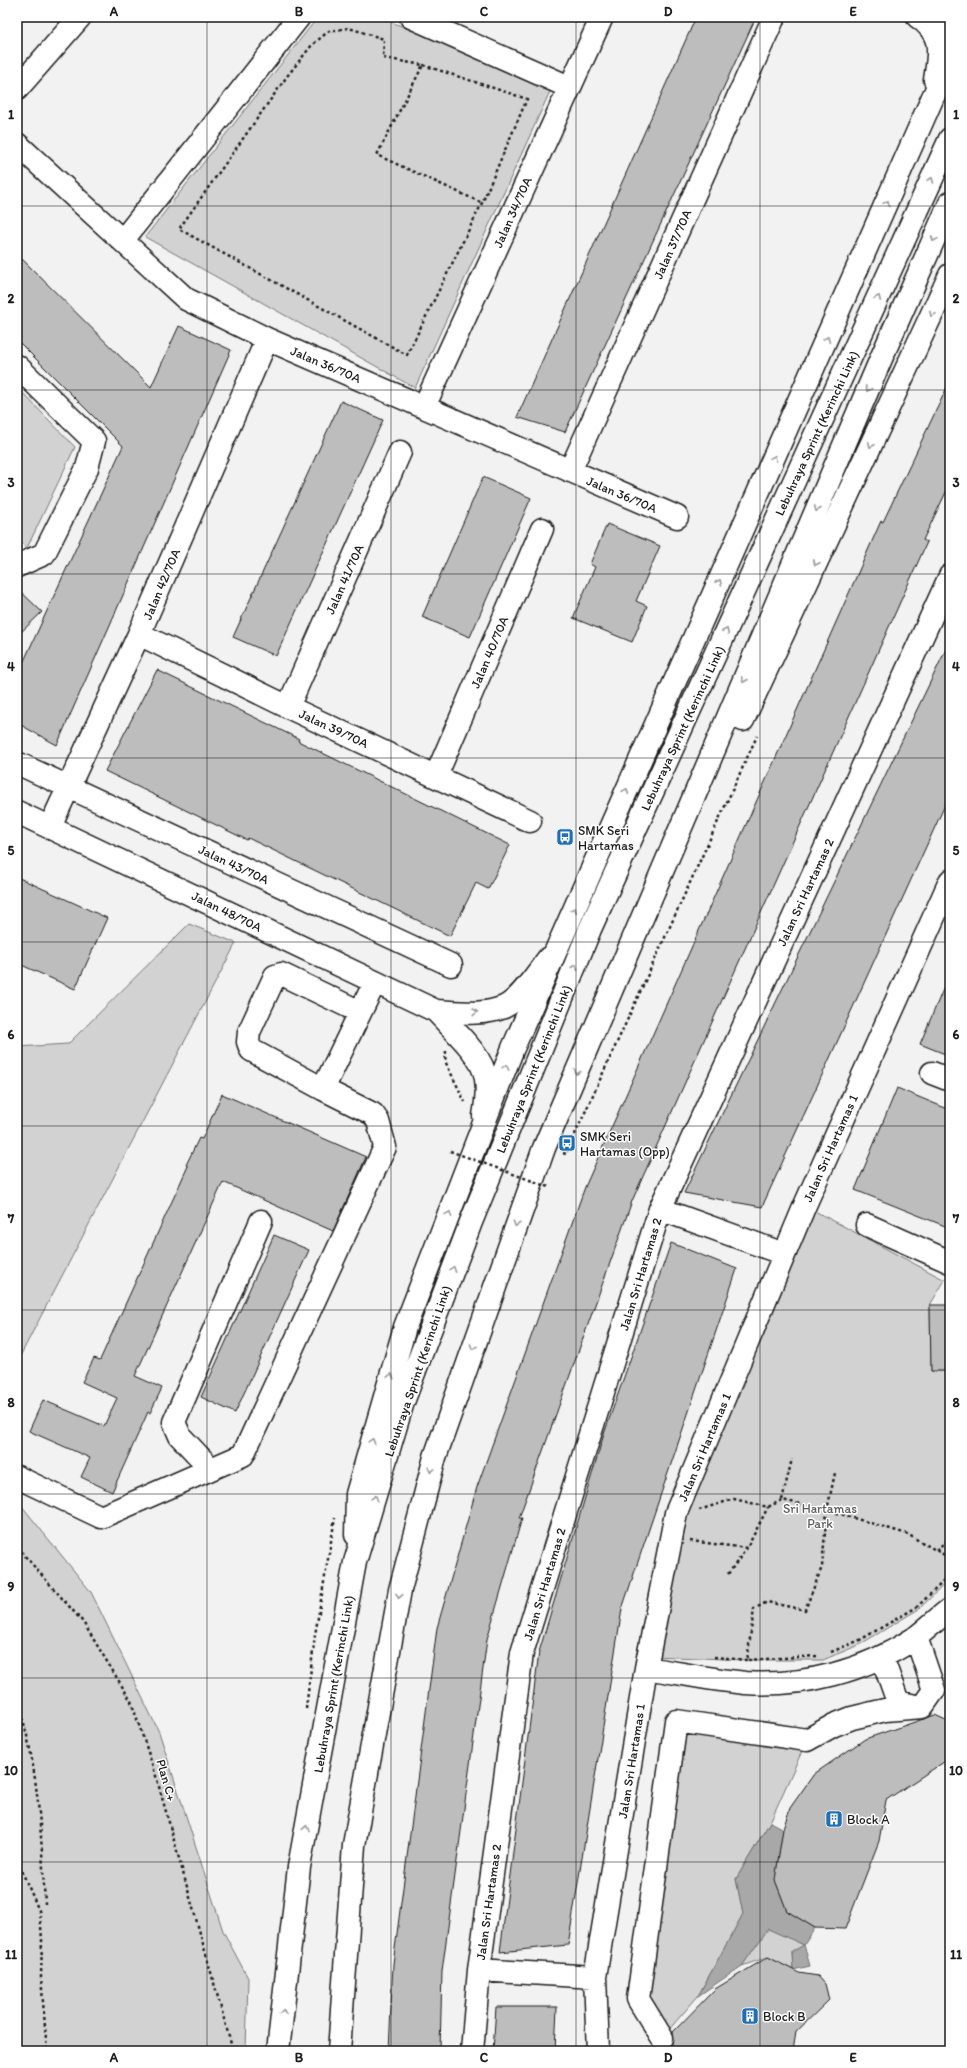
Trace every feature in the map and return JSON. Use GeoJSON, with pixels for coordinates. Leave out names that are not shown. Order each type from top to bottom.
{"type":"FeatureCollection","features":[{"type":"Feature","properties":{"kind":"main road"},"geometry":{"type":"LineString","coordinates":[[17,89],[80,17]]}},
{"type":"Feature","properties":{"kind":"main road"},"geometry":{"type":"LineString","coordinates":[[123,240],[299,17]]}},
{"type":"Feature","properties":{"kind":"main road"},"geometry":{"type":"LineString","coordinates":[[411,17],[569,87]]}},
{"type":"Feature","properties":{"kind":"main road","name":"Jalan 34/70A"},"geometry":{"type":"LineString","coordinates":[[424,407],[602,17]]}},
{"type":"Feature","properties":{"kind":"main road","name":"Jalan 37/70A"},"geometry":{"type":"LineString","coordinates":[[570,471],[774,17]]}},
{"type":"Feature","properties":{"kind":"main road"},"geometry":{"type":"LineString","coordinates":[[918,17],[927,23],[936,37],[939,50],[942,90]]}},
{"type":"Feature","properties":{"kind":"main road"},"geometry":{"type":"LineString","coordinates":[[928,17],[950,27]]}},
{"type":"Feature","properties":{"kind":"main road"},"geometry":{"type":"LineString","coordinates":[[355,1562],[357,1494],[405,1327],[514,1048],[558,946],[942,90],[950,61]]}},
{"type":"Feature","properties":{"kind":"main road","name":"Lebuhraya Sprint (Kerinchi Link)"},"geometry":{"type":"LineString","coordinates":[[278,2051],[300,1867],[355,1562],[403,1402],[471,1222],[590,929],[950,139]]}},
{"type":"Feature","properties":{"kind":"main road","name":"Jalan 36/70A"},"geometry":{"type":"LineString","coordinates":[[17,144],[186,299],[267,339],[677,517]]}},
{"type":"Feature","properties":{"kind":"main road"},"geometry":{"type":"LineString","coordinates":[[339,2051],[354,1845],[400,1590],[435,1458],[529,1188],[883,354],[950,203]]}},
{"type":"Feature","properties":{"kind":"main road"},"geometry":{"type":"LineString","coordinates":[[592,1037],[714,781],[950,275]]}},
{"type":"Feature","properties":{"kind":"main road","name":"Jalan 42/70A"},"geometry":{"type":"LineString","coordinates":[[50,827],[139,634],[267,339]]}},
{"type":"Feature","properties":{"kind":"main road"},"geometry":{"type":"LineString","coordinates":[[17,366],[94,441],[87,468],[44,554],[17,566]]}},
{"type":"Feature","properties":{"kind":"main road","name":"Jalan 41/70A"},"geometry":{"type":"LineString","coordinates":[[288,707],[400,452]]}},
{"type":"Feature","properties":{"kind":"main road","name":"Jalan 40/70A"},"geometry":{"type":"LineString","coordinates":[[436,776],[542,529]]}},
{"type":"Feature","properties":{"kind":"main road","name":"Jalan Sri Hartamas 2"},"geometry":{"type":"LineString","coordinates":[[472,2051],[479,1970],[522,1653],[660,1208],[950,576]]}},
{"type":"Feature","properties":{"kind":"main road","name":"Jalan 39/70A"},"geometry":{"type":"LineString","coordinates":[[139,634],[288,707],[530,820]]}},
{"type":"Feature","properties":{"kind":"main road","name":"Jalan 43/70A"},"geometry":{"type":"LineString","coordinates":[[17,763],[450,965]]}},
{"type":"Feature","properties":{"kind":"main road","name":"Jalan 48/70A"},"geometry":{"type":"LineString","coordinates":[[17,812],[436,1011],[481,1063],[486,1079],[487,1097],[482,1129]]}},
{"type":"Feature","properties":{"kind":"main road","name":"Jalan Sri Hartamas 1"},"geometry":{"type":"LineString","coordinates":[[598,2051],[595,1976],[646,1668],[676,1513],[784,1254],[950,881]]}},
{"type":"Feature","properties":{"kind":"main road","name":"Jalan 48/70A"},"geometry":{"type":"LineString","coordinates":[[436,1011],[487,1012],[505,1007],[516,998],[534,978],[558,946]]}},
{"type":"Feature","properties":{"kind":"main road"},"geometry":{"type":"LineString","coordinates":[[17,1477],[101,1517],[243,1455],[386,1147],[378,1121],[373,1114],[323,1090],[251,1050],[248,1042],[249,1032],[275,976],[281,974],[360,1012]]}},
{"type":"Feature","properties":{"kind":"main road"},"geometry":{"type":"LineString","coordinates":[[323,1090],[375,982]]}},
{"type":"Feature","properties":{"kind":"main road","name":"Jalan Sri Hartamas 2"},"geometry":{"type":"LineString","coordinates":[[660,1208],[784,1254]]}},
{"type":"Feature","properties":{"kind":"main road"},"geometry":{"type":"LineString","coordinates":[[211,1469],[180,1436],[174,1422],[261,1221]]}},
{"type":"Feature","properties":{"kind":"main road"},"geometry":{"type":"LineString","coordinates":[[867,1225],[950,1262]]}},
{"type":"Feature","properties":{"kind":"main road"},"geometry":{"type":"LineString","coordinates":[[646,1668],[745,1683],[782,1683],[816,1679],[882,1656],[916,1637],[950,1609]]}},
{"type":"Feature","properties":{"kind":"main road"},"geometry":{"type":"LineString","coordinates":[[916,1637],[934,1690],[922,1708]]}},
{"type":"Feature","properties":{"kind":"main road"},"geometry":{"type":"LineString","coordinates":[[882,1656],[898,1702],[922,1708]]}},
{"type":"Feature","properties":{"kind":"main road"},"geometry":{"type":"LineString","coordinates":[[662,2038],[638,1999],[676,1721],[807,1740],[834,1725],[852,1718],[885,1710],[922,1708]]}},
{"type":"Feature","properties":{"kind":"main road","name":"Jalan Sri Hartamas 2"},"geometry":{"type":"LineString","coordinates":[[479,1970],[595,1976]]}},
{"type":"Feature","properties":{"kind":"path"},"geometry":{"type":"LineString","coordinates":[[349,28],[384,39],[383,58],[423,65],[528,99],[482,203],[407,355],[180,230],[288,75],[312,45],[329,31],[349,28]]}},
{"type":"Feature","properties":{"kind":"path"},"geometry":{"type":"LineString","coordinates":[[423,65],[377,155],[482,203]]}},
{"type":"Feature","properties":{"kind":"path"},"geometry":{"type":"LineString","coordinates":[[566,1154],[758,732]]}},
{"type":"Feature","properties":{"kind":"path"},"geometry":{"type":"LineString","coordinates":[[450,1151],[549,1187]]}},
{"type":"Feature","properties":{"kind":"path"},"geometry":{"type":"LineString","coordinates":[[782,1500],[792,1459]]}},
{"type":"Feature","properties":{"kind":"path"},"geometry":{"type":"LineString","coordinates":[[823,1656],[747,1660],[754,1609],[767,1602],[805,1610],[822,1567],[827,1510],[835,1473]]}},
{"type":"Feature","properties":{"kind":"path"},"geometry":{"type":"LineString","coordinates":[[698,1510],[734,1499],[768,1507]]}},
{"type":"Feature","properties":{"kind":"path"},"geometry":{"type":"LineString","coordinates":[[728,1574],[747,1548],[768,1507],[782,1500],[827,1510],[907,1534],[950,1558]]}},
{"type":"Feature","properties":{"kind":"path"},"geometry":{"type":"LineString","coordinates":[[936,1550],[950,1538]]}},
{"type":"Feature","properties":{"kind":"path"},"geometry":{"type":"LineString","coordinates":[[685,1541],[747,1548]]}},
{"type":"Feature","properties":{"kind":"path","name":"Plan C+"},"geometry":{"type":"LineString","coordinates":[[17,1547],[83,1622],[131,1701],[156,1776],[214,1991],[232,2051]]}},
{"type":"Feature","properties":{"kind":"path"},"geometry":{"type":"LineString","coordinates":[[830,1653],[860,1640],[917,1607],[950,1575]]}},
{"type":"Feature","properties":{"kind":"path"},"geometry":{"type":"LineString","coordinates":[[17,1700],[30,1752],[38,1794],[42,1831],[45,1904]]}},
{"type":"Feature","properties":{"kind":"path"},"geometry":{"type":"LineString","coordinates":[[17,1860],[40,1913],[42,1940],[41,1977],[47,2051]]}},
{"type":"Feature","properties":{"kind":"green space"},"geometry":{"type":"Polygon","coordinates":[[[318,17],[379,17],[552,87],[415,388],[145,237],[318,17]]]}},
{"type":"Feature","properties":{"kind":"green space"},"geometry":{"type":"Polygon","coordinates":[[[17,387],[75,447],[27,548],[17,539],[17,387]]]}},
{"type":"Feature","properties":{"kind":"green space"},"geometry":{"type":"Polygon","coordinates":[[[189,924],[236,943],[17,1362],[17,1047],[68,1044],[189,924]]]}},
{"type":"Feature","properties":{"kind":"green space","name":"Sri Hartamas Park"},"geometry":{"type":"Polygon","coordinates":[[[811,1209],[945,1280],[930,1305],[931,1371],[950,1371],[950,1579],[919,1609],[859,1645],[823,1660],[747,1660],[652,1656],[679,1513],[811,1209]]]}},
{"type":"Feature","properties":{"kind":"green space"},"geometry":{"type":"Polygon","coordinates":[[[17,1500],[91,1592],[159,1732],[223,1931],[248,1978],[246,2051],[17,2051],[17,1500]]]}},
{"type":"Feature","properties":{"kind":"green space"},"geometry":{"type":"Polygon","coordinates":[[[683,1726],[807,1740],[770,1822],[736,1879],[743,1914],[698,1996],[666,2033],[648,2002],[683,1726]]]}},
{"type":"Feature","properties":{"kind":"green space"},"geometry":{"type":"Polygon","coordinates":[[[768,1928],[804,1945],[792,1952],[793,1970],[768,1957],[742,1966],[768,1928]]]}},
{"type":"Feature","properties":{"kind":"shaded area"},"geometry":{"type":"Polygon","coordinates":[[[770,1822],[783,1829],[775,1880],[787,1911],[815,1928],[804,1945],[768,1929],[742,1966],[698,1996],[743,1914],[736,1879],[770,1822]]]}},
{"type":"Feature","properties":{"kind":"shaded area"},"geometry":{"type":"Polygon","coordinates":[[[804,1945],[810,1966],[793,1970],[792,1952],[804,1945]]]}},
{"type":"Feature","properties":{"kind":"building"},"geometry":{"type":"Polygon","coordinates":[[[696,17],[756,17],[565,432],[517,417],[696,17]]]}},
{"type":"Feature","properties":{"kind":"building"},"geometry":{"type":"Polygon","coordinates":[[[17,254],[151,387],[179,326],[231,350],[57,745],[17,723],[17,676],[123,446],[17,340],[17,254]]]}},
{"type":"Feature","properties":{"kind":"building"},"geometry":{"type":"Polygon","coordinates":[[[950,381],[950,484],[923,540],[927,542],[632,1201],[519,1518],[522,1518],[487,1639],[442,1971],[440,2051],[389,2051],[393,1964],[437,1628],[477,1487],[585,1187],[881,521],[883,522],[950,381]]]}},
{"type":"Feature","properties":{"kind":"building"},"geometry":{"type":"Polygon","coordinates":[[[341,401],[383,420],[276,656],[233,637],[341,401]]]}},
{"type":"Feature","properties":{"kind":"building"},"geometry":{"type":"Polygon","coordinates":[[[483,477],[531,498],[470,637],[422,617],[483,477]]]}},
{"type":"Feature","properties":{"kind":"building"},"geometry":{"type":"Polygon","coordinates":[[[607,524],[660,546],[636,601],[647,606],[632,642],[573,618],[595,567],[590,564],[607,524]]]}},
{"type":"Feature","properties":{"kind":"building"},"geometry":{"type":"Polygon","coordinates":[[[17,588],[42,612],[17,636],[17,588]]]}},
{"type":"Feature","properties":{"kind":"building"},"geometry":{"type":"Polygon","coordinates":[[[950,641],[950,794],[762,1207],[684,1193],[950,641]]]}},
{"type":"Feature","properties":{"kind":"building"},"geometry":{"type":"Polygon","coordinates":[[[157,670],[299,739],[298,741],[510,845],[488,889],[476,883],[450,936],[248,838],[247,840],[105,771],[157,670]]]}},
{"type":"Feature","properties":{"kind":"building"},"geometry":{"type":"Polygon","coordinates":[[[17,877],[107,918],[75,989],[17,963],[17,877]]]}},
{"type":"Feature","properties":{"kind":"building"},"geometry":{"type":"Polygon","coordinates":[[[950,973],[950,1056],[920,1044],[950,973]]]}},
{"type":"Feature","properties":{"kind":"building"},"geometry":{"type":"Polygon","coordinates":[[[897,1088],[950,1110],[950,1228],[855,1190],[897,1088]]]}},
{"type":"Feature","properties":{"kind":"building"},"geometry":{"type":"Polygon","coordinates":[[[222,1094],[366,1157],[333,1231],[223,1182],[135,1376],[162,1388],[150,1413],[148,1412],[112,1492],[81,1477],[90,1458],[29,1431],[43,1400],[104,1426],[117,1398],[82,1382],[94,1358],[100,1360],[188,1166],[186,1165],[199,1138],[202,1139],[222,1094]]]}},
{"type":"Feature","properties":{"kind":"building"},"geometry":{"type":"Polygon","coordinates":[[[274,1235],[309,1250],[235,1413],[201,1397],[274,1235]]]}},
{"type":"Feature","properties":{"kind":"building"},"geometry":{"type":"Polygon","coordinates":[[[671,1243],[737,1269],[622,1609],[568,1945],[500,1952],[539,1652],[604,1434],[671,1243]]]}},
{"type":"Feature","properties":{"kind":"building"},"geometry":{"type":"Polygon","coordinates":[[[930,1305],[950,1305],[950,1371],[931,1371],[930,1305]]]}},
{"type":"Feature","properties":{"kind":"building","name":"Block A"},"geometry":{"type":"Polygon","coordinates":[[[935,1715],[950,1722],[950,1758],[886,1800],[879,1841],[845,1929],[815,1928],[787,1911],[775,1880],[783,1829],[790,1808],[814,1774],[865,1739],[935,1715]]]}},
{"type":"Feature","properties":{"kind":"building","name":"Block B"},"geometry":{"type":"Polygon","coordinates":[[[768,1957],[799,1973],[818,1976],[825,1984],[829,2000],[796,2032],[793,2051],[668,2051],[673,2044],[673,2032],[715,1989],[768,1957]]]}},
{"type":"Feature","properties":{"kind":"building"},"geometry":{"type":"Polygon","coordinates":[[[496,2007],[557,2007],[555,2051],[493,2051],[496,2007]]]}},
{"type":"Feature","properties":{"kind":"place","name":"SMK Seri Hartamas"},"geometry":{"type":"Point","coordinates":[565,837]}},
{"type":"Feature","properties":{"kind":"place","name":"SMK Seri Hartamas (Opp)"},"geometry":{"type":"Point","coordinates":[567,1143]}},
{"type":"Feature","properties":{"kind":"place","name":"Block A"},"geometry":{"type":"Point","coordinates":[834,1819]}},
{"type":"Feature","properties":{"kind":"place","name":"Block B"},"geometry":{"type":"Point","coordinates":[750,2016]}}]}
